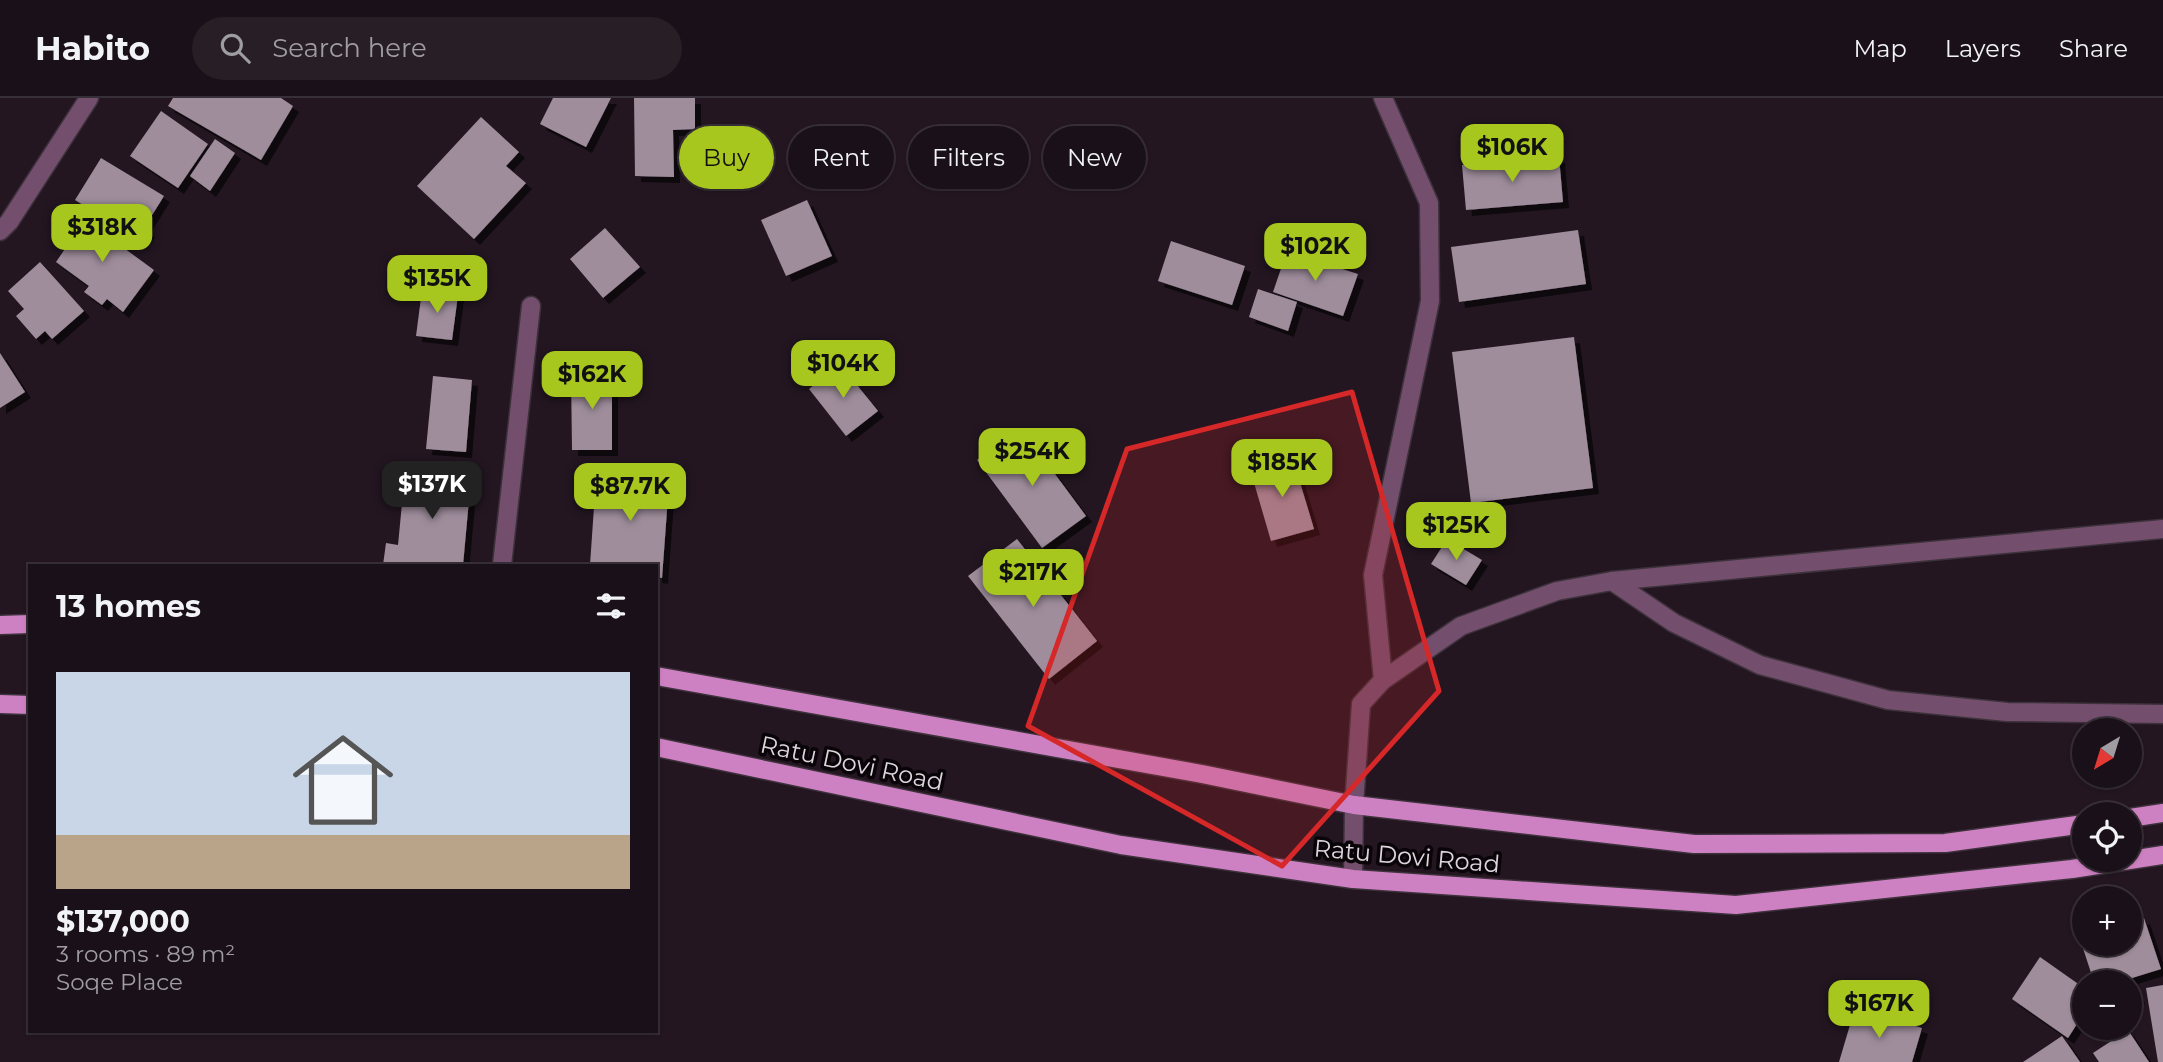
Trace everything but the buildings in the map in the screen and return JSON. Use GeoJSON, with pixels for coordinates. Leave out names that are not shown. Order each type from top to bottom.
{"type":"FeatureCollection","features":[{"type":"Feature","properties":{"kind":"main road"},"geometry":{"type":"LineString","coordinates":[[0,625],[28,624]]}},
{"type":"Feature","properties":{"kind":"main road","name":"Ratu Dovi Road"},"geometry":{"type":"LineString","coordinates":[[658,676],[1202,774],[1354,805],[1694,844],[1945,843],[2072,826]]}},
{"type":"Feature","properties":{"kind":"main road"},"geometry":{"type":"LineString","coordinates":[[0,704],[28,705]]}},
{"type":"Feature","properties":{"kind":"main road","name":"Ratu Dovi Road"},"geometry":{"type":"LineString","coordinates":[[658,747],[1121,845],[1353,879],[1736,905],[2072,869],[2163,855]]}},
{"type":"Feature","properties":{"kind":"main road"},"geometry":{"type":"LineString","coordinates":[[2142,816],[2163,813]]}},
{"type":"Feature","properties":{"kind":"street"},"geometry":{"type":"LineString","coordinates":[[0,231],[9,222],[89,98]]}},
{"type":"Feature","properties":{"kind":"street"},"geometry":{"type":"LineString","coordinates":[[1383,98],[1429,203],[1430,301],[1373,575],[1383,680]]}},
{"type":"Feature","properties":{"kind":"street"},"geometry":{"type":"LineString","coordinates":[[502,564],[531,306]]}},
{"type":"Feature","properties":{"kind":"street"},"geometry":{"type":"LineString","coordinates":[[1353,879],[1354,805],[1361,704],[1383,680],[1461,626],[1557,591],[1612,581],[2163,529]]}},
{"type":"Feature","properties":{"kind":"street"},"geometry":{"type":"LineString","coordinates":[[1612,581],[1674,623],[1760,665],[1888,700],[2007,712],[2163,714]]}},
{"type":"Feature","properties":{"kind":"highlighted area"},"geometry":{"type":"Polygon","coordinates":[[[1352,392],[1439,691],[1282,866],[1028,726],[1127,449],[1352,392]]]}}]}
